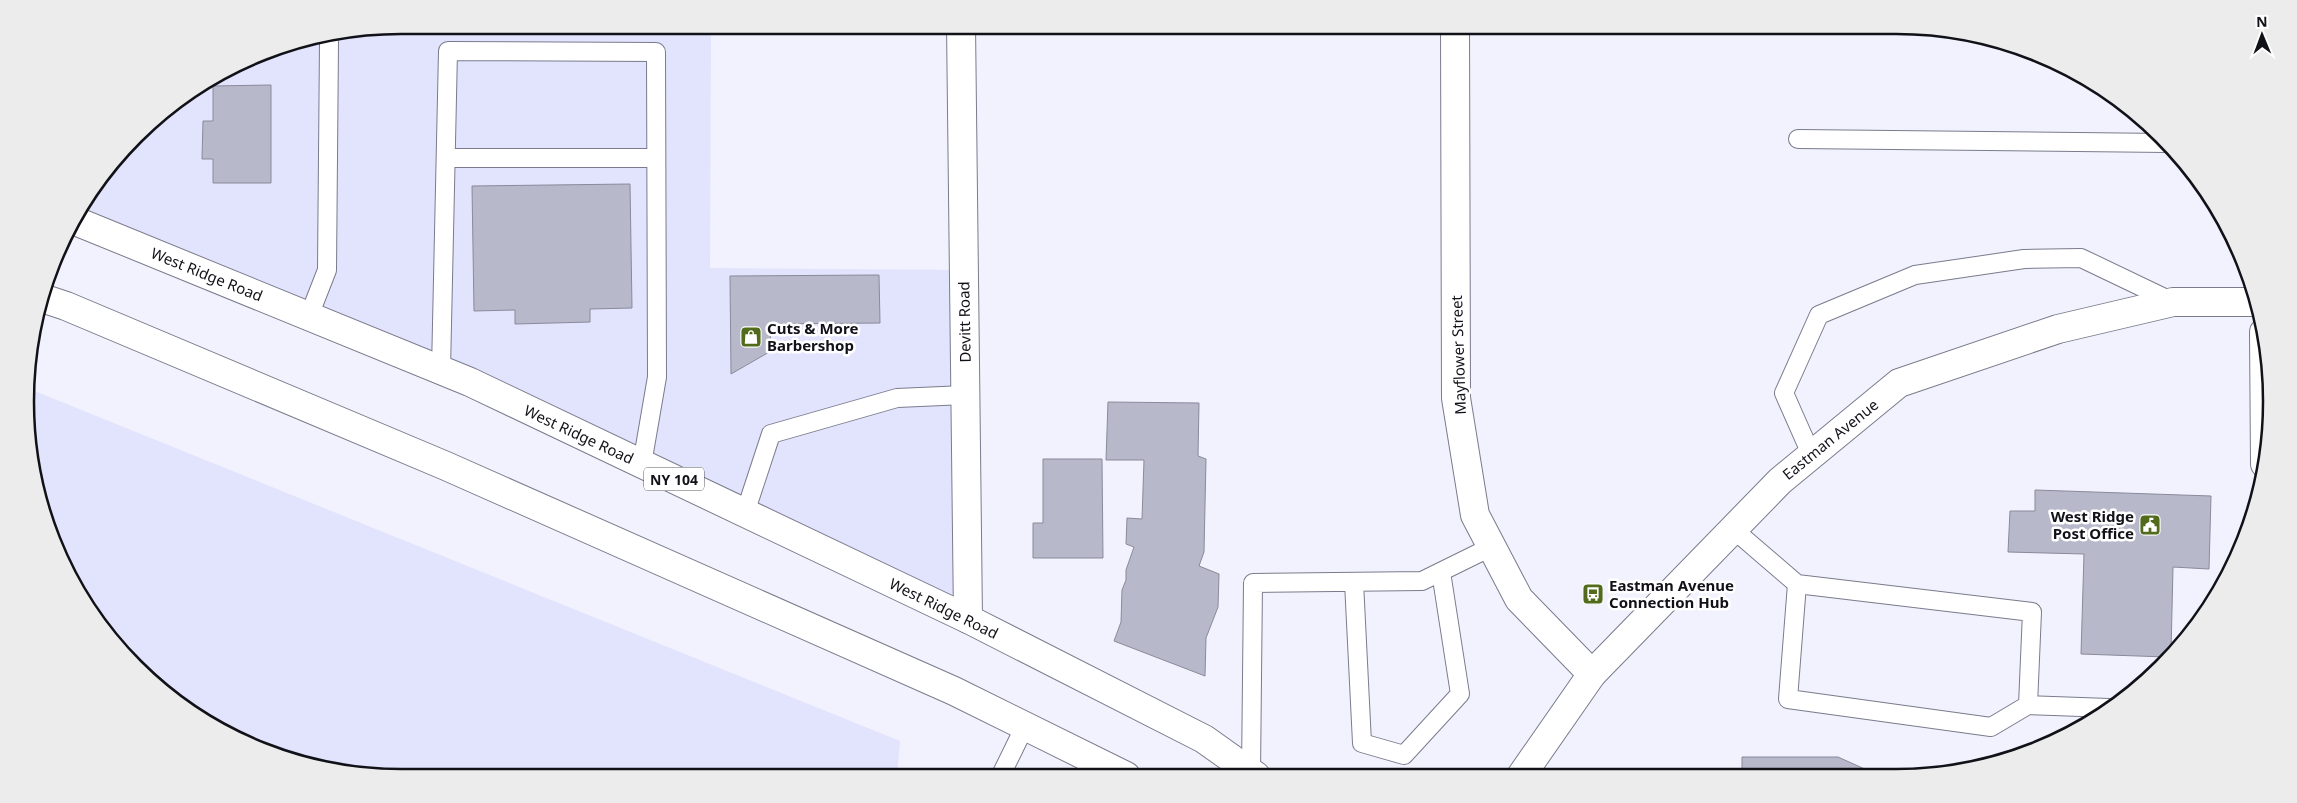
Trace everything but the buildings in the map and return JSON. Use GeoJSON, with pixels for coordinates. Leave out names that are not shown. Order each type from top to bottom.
{"type":"FeatureCollection","features":[{"type":"Feature","properties":{"kind":"main road","name":"Devitt Road"},"geometry":{"type":"LineString","coordinates":[[961,34],[968,619]]}},
{"type":"Feature","properties":{"kind":"main road","name":"Mayflower Street"},"geometry":{"type":"LineString","coordinates":[[1454,34],[1456,398],[1475,515],[1518,599],[1592,674]]}},
{"type":"Feature","properties":{"kind":"main road","name":"West Ridge Road"},"geometry":{"type":"LineString","coordinates":[[80,223],[441,370],[642,464],[968,619],[1204,739],[1246,769]]}},
{"type":"Feature","properties":{"kind":"main road"},"geometry":{"type":"LineString","coordinates":[[48,300],[446,466],[954,691],[1025,726],[1087,768]]}},
{"type":"Feature","properties":{"kind":"main road","name":"Eastman Avenue"},"geometry":{"type":"LineString","coordinates":[[1526,769],[1592,674],[1780,481],[1899,383],[2058,329],[2173,302],[2250,302]]}},
{"type":"Feature","properties":{"kind":"lane"},"geometry":{"type":"LineString","coordinates":[[309,316],[327,270],[329,42]]}},
{"type":"Feature","properties":{"kind":"lane"},"geometry":{"type":"LineString","coordinates":[[441,370],[448,51],[656,52],[657,377],[642,464]]}},
{"type":"Feature","properties":{"kind":"lane"},"geometry":{"type":"LineString","coordinates":[[1798,139],[2158,143]]}},
{"type":"Feature","properties":{"kind":"lane"},"geometry":{"type":"LineString","coordinates":[[446,158],[656,158]]}},
{"type":"Feature","properties":{"kind":"lane"},"geometry":{"type":"LineString","coordinates":[[1811,454],[1784,393],[1819,315],[1915,275],[2024,259],[2081,258],[2173,302]]}},
{"type":"Feature","properties":{"kind":"lane"},"geometry":{"type":"LineString","coordinates":[[745,513],[770,434],[897,398],[965,395]]}},
{"type":"Feature","properties":{"kind":"lane"},"geometry":{"type":"LineString","coordinates":[[1733,529],[1797,584],[2032,612],[2028,705]]}},
{"type":"Feature","properties":{"kind":"lane"},"geometry":{"type":"LineString","coordinates":[[1254,769],[1252,583],[1422,581],[1491,547]]}},
{"type":"Feature","properties":{"kind":"lane"},"geometry":{"type":"LineString","coordinates":[[1354,582],[1362,743],[1404,755],[1460,694],[1441,572]]}},
{"type":"Feature","properties":{"kind":"lane"},"geometry":{"type":"LineString","coordinates":[[1797,584],[1788,699],[1991,727],[2028,705],[2099,708]]}},
{"type":"Feature","properties":{"kind":"lane"},"geometry":{"type":"LineString","coordinates":[[1004,769],[1025,726]]}},
{"type":"Feature","properties":{"kind":"shaded area"},"geometry":{"type":"Polygon","coordinates":[[[711,34],[710,268],[964,270],[968,619],[470,382],[78,227],[96,197],[125,159],[159,125],[197,96],[218,83],[283,53],[330,41],[377,35],[711,34]]]}},
{"type":"Feature","properties":{"kind":"shaded area"},"geometry":{"type":"Polygon","coordinates":[[[34,391],[900,741],[898,769],[402,769],[353,766],[306,757],[283,750],[218,720],[178,693],[141,662],[96,606],[72,564],[53,520],[46,497],[37,450],[34,391]]]}},
{"type":"Feature","properties":{"kind":"place","name":"Cuts & More Barbershop"},"geometry":{"type":"Point","coordinates":[751,337]}},
{"type":"Feature","properties":{"kind":"place","name":"West Ridge Post Office"},"geometry":{"type":"Point","coordinates":[2150,525]}},
{"type":"Feature","properties":{"kind":"place","name":"Eastman Avenue Connection Hub"},"geometry":{"type":"Point","coordinates":[1593,594]}}]}
